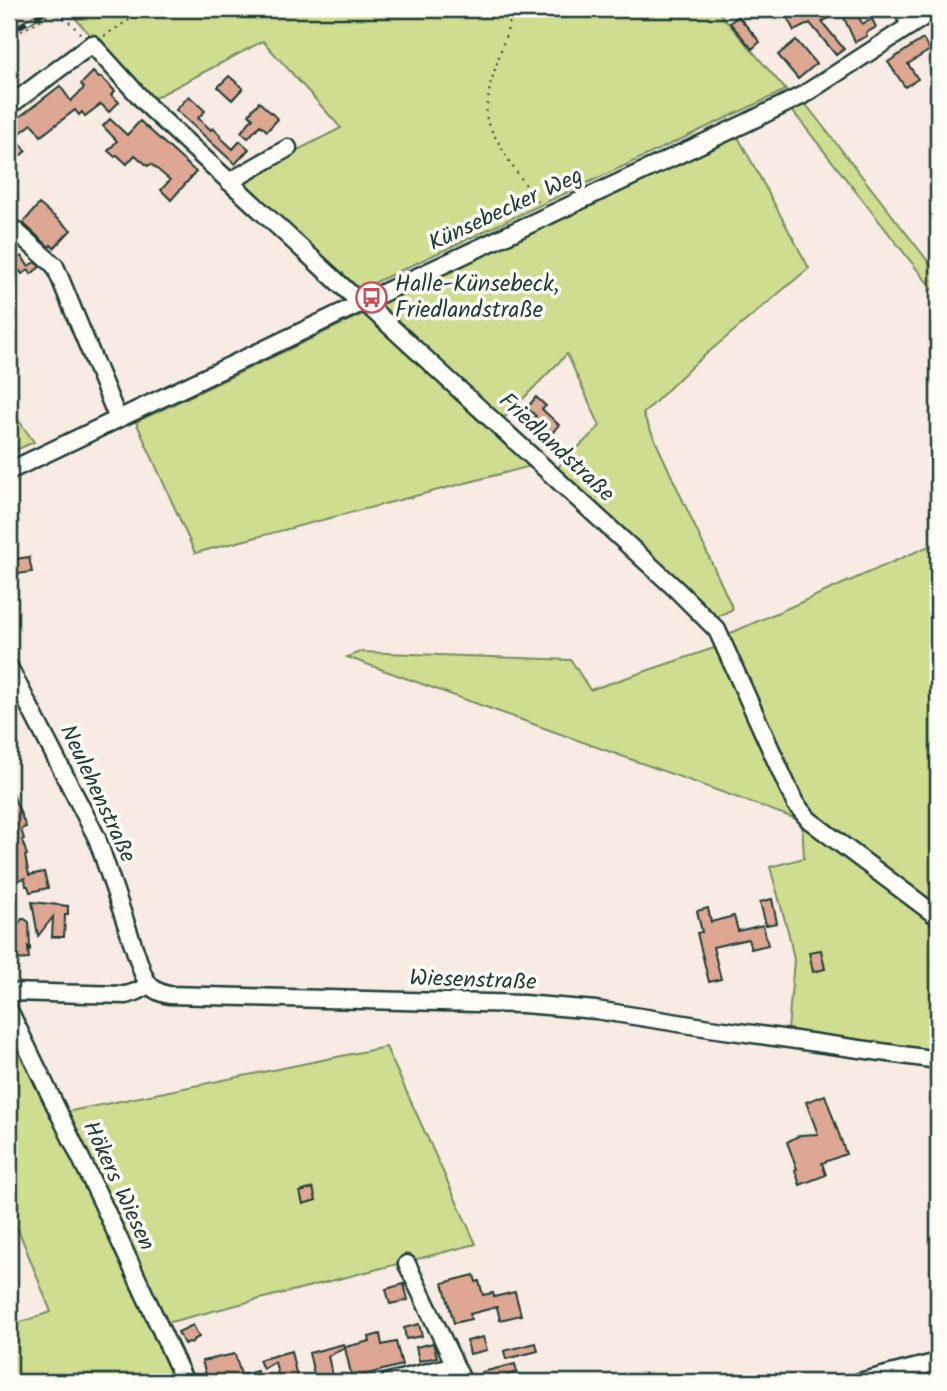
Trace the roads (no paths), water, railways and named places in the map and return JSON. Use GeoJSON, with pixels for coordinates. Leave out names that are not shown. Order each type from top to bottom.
{"type":"FeatureCollection","features":[{"type":"Feature","properties":{"kind":"street"},"geometry":{"type":"LineString","coordinates":[[902,9],[910,25]]}},
{"type":"Feature","properties":{"kind":"street","name":"Künsebecker Weg"},"geometry":{"type":"LineString","coordinates":[[9,471],[803,95],[936,9]]}},
{"type":"Feature","properties":{"kind":"street","name":"Friedlandstraße"},"geometry":{"type":"LineString","coordinates":[[9,106],[92,44],[150,108],[676,589],[717,630],[795,803],[809,820],[938,917]]}},
{"type":"Feature","properties":{"kind":"street"},"geometry":{"type":"LineString","coordinates":[[229,182],[288,148]]}},
{"type":"Feature","properties":{"kind":"street"},"geometry":{"type":"LineString","coordinates":[[9,225],[55,266],[118,419]]}},
{"type":"Feature","properties":{"kind":"street","name":"Neulehenstraße"},"geometry":{"type":"LineString","coordinates":[[9,667],[97,838],[148,985]]}},
{"type":"Feature","properties":{"kind":"street"},"geometry":{"type":"LineString","coordinates":[[9,992],[126,995],[148,985]]}},
{"type":"Feature","properties":{"kind":"street","name":"Wiesenstraße"},"geometry":{"type":"LineString","coordinates":[[148,985],[169,995],[523,1004],[596,1010],[938,1060]]}},
{"type":"Feature","properties":{"kind":"street","name":"Hökers Wiesen"},"geometry":{"type":"LineString","coordinates":[[9,1010],[100,1198],[184,1382]]}},
{"type":"Feature","properties":{"kind":"street"},"geometry":{"type":"LineString","coordinates":[[407,1264],[463,1382]]}},
{"type":"Feature","properties":{"kind":"street"},"geometry":{"type":"LineString","coordinates":[[859,1382],[938,1362]]}},
{"type":"Feature","properties":{"kind":"street"},"geometry":{"type":"LineString","coordinates":[[389,1382],[455,1365]]}},
{"type":"Feature","properties":{"kind":"railway"},"geometry":{"type":"LineString","coordinates":[[9,32],[50,9]]}},
{"type":"Feature","properties":{"kind":"place","name":"Halle-Künsebeck, Friedlandstraße"},"geometry":{"type":"Point","coordinates":[372,298]}}]}
